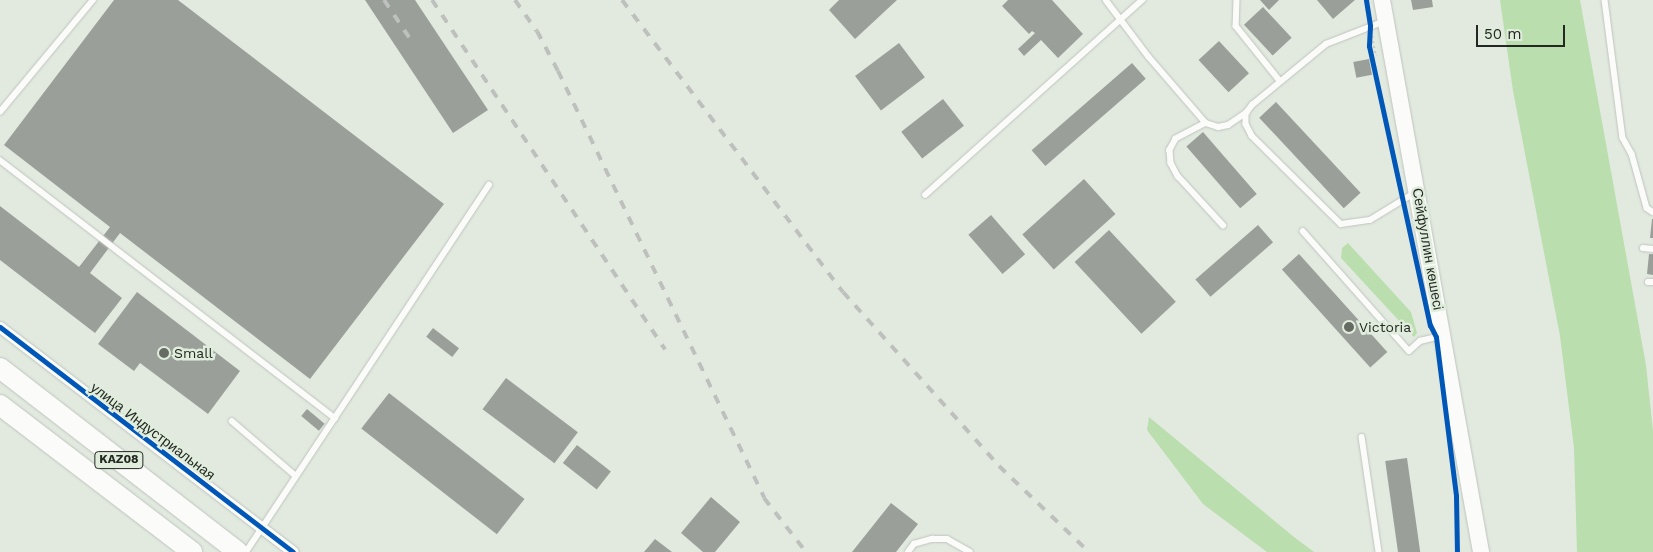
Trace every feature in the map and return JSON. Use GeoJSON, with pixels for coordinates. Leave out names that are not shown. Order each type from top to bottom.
{"type":"FeatureCollection","features":[{"type":"Feature","properties":{"kind":"highway","name":"KAZ08"},"geometry":{"type":"LineString","coordinates":[[0,368],[238,552]]}},
{"type":"Feature","properties":{"kind":"highway","name":"KAZ08"},"geometry":{"type":"LineString","coordinates":[[0,405],[192,552]]}},
{"type":"Feature","properties":{"kind":"main road","name":"Сейфуллин көшесі"},"geometry":{"type":"LineString","coordinates":[[1382,0],[1444,336],[1476,528]]}},
{"type":"Feature","properties":{"kind":"main road"},"geometry":{"type":"LineString","coordinates":[[1476,528],[1476,552]]}},
{"type":"Feature","properties":{"kind":"main road"},"geometry":{"type":"LineString","coordinates":[[1476,528],[1481,552]]}},
{"type":"Feature","properties":{"kind":"street","name":"улица Индустриальная"},"geometry":{"type":"LineString","coordinates":[[0,327],[293,552]]}},
{"type":"Feature","properties":{"kind":"lane"},"geometry":{"type":"LineString","coordinates":[[0,112],[93,0]]}},
{"type":"Feature","properties":{"kind":"lane"},"geometry":{"type":"LineString","coordinates":[[1106,0],[1122,18],[1149,57],[1206,123]]}},
{"type":"Feature","properties":{"kind":"lane"},"geometry":{"type":"LineString","coordinates":[[925,195],[1142,0]]}},
{"type":"Feature","properties":{"kind":"lane"},"geometry":{"type":"LineString","coordinates":[[1237,0],[1236,26],[1280,81]]}},
{"type":"Feature","properties":{"kind":"lane"},"geometry":{"type":"LineString","coordinates":[[1605,0],[1623,138],[1632,154],[1647,208],[1653,212]]}},
{"type":"Feature","properties":{"kind":"lane"},"geometry":{"type":"LineString","coordinates":[[1222,225],[1178,176],[1171,163],[1170,150],[1176,139],[1206,123],[1228,125],[1246,113],[1280,81],[1326,44],[1386,20]]}},
{"type":"Feature","properties":{"kind":"lane"},"geometry":{"type":"LineString","coordinates":[[1246,113],[1246,124],[1252,136],[1341,224],[1370,220],[1417,191]]}},
{"type":"Feature","properties":{"kind":"lane"},"geometry":{"type":"LineString","coordinates":[[0,160],[335,418]]}},
{"type":"Feature","properties":{"kind":"lane"},"geometry":{"type":"LineString","coordinates":[[246,552],[489,185]]}},
{"type":"Feature","properties":{"kind":"lane"},"geometry":{"type":"LineString","coordinates":[[1303,231],[1409,351],[1420,341],[1444,336]]}},
{"type":"Feature","properties":{"kind":"lane"},"geometry":{"type":"LineString","coordinates":[[1643,248],[1653,249]]}},
{"type":"Feature","properties":{"kind":"lane"},"geometry":{"type":"LineString","coordinates":[[232,421],[296,476]]}},
{"type":"Feature","properties":{"kind":"lane"},"geometry":{"type":"LineString","coordinates":[[1362,437],[1379,552]]}},
{"type":"Feature","properties":{"kind":"lane"},"geometry":{"type":"LineString","coordinates":[[908,552],[914,544],[932,538],[948,539],[970,552]]}},
{"type":"Feature","properties":{"kind":"path"},"geometry":{"type":"LineString","coordinates":[[1370,26],[1369,46],[1373,65]]}},
{"type":"Feature","properties":{"kind":"green space"},"geometry":{"type":"Polygon","coordinates":[[[1500,0],[1580,0],[1646,365],[1653,431],[1653,552],[1577,552],[1574,448],[1560,336],[1513,91],[1500,0]]]}},
{"type":"Feature","properties":{"kind":"green space"},"geometry":{"type":"Polygon","coordinates":[[[1348,243],[1411,312],[1417,333],[1414,337],[1341,258],[1342,248],[1348,243]]]}},
{"type":"Feature","properties":{"kind":"green space"},"geometry":{"type":"Polygon","coordinates":[[[1149,417],[1314,552],[1267,552],[1203,504],[1147,430],[1149,417]]]}},
{"type":"Feature","properties":{"kind":"building"},"geometry":{"type":"Polygon","coordinates":[[[114,0],[178,0],[444,204],[310,379],[120,233],[90,273],[122,298],[95,333],[0,260],[0,206],[79,267],[110,227],[4,145],[114,0]]]}},
{"type":"Feature","properties":{"kind":"building"},"geometry":{"type":"Polygon","coordinates":[[[365,0],[415,0],[488,110],[453,133],[365,0]]]}},
{"type":"Feature","properties":{"kind":"building"},"geometry":{"type":"Polygon","coordinates":[[[839,0],[897,0],[855,39],[829,10],[839,0]]]}},
{"type":"Feature","properties":{"kind":"building"},"geometry":{"type":"Polygon","coordinates":[[[1008,0],[1052,0],[1083,34],[1058,58],[1041,40],[1024,56],[1018,49],[1035,33],[1032,31],[1029,34],[1002,6],[1008,0]]]}},
{"type":"Feature","properties":{"kind":"building"},"geometry":{"type":"Polygon","coordinates":[[[1260,0],[1279,0],[1269,10],[1260,0]]]}},
{"type":"Feature","properties":{"kind":"building"},"geometry":{"type":"Polygon","coordinates":[[[1317,0],[1355,0],[1333,19],[1317,0]]]}},
{"type":"Feature","properties":{"kind":"building"},"geometry":{"type":"Polygon","coordinates":[[[1411,0],[1432,0],[1433,7],[1413,10],[1411,0]]]}},
{"type":"Feature","properties":{"kind":"building"},"geometry":{"type":"Polygon","coordinates":[[[1263,7],[1292,38],[1273,55],[1244,25],[1263,7]]]}},
{"type":"Feature","properties":{"kind":"building"},"geometry":{"type":"Polygon","coordinates":[[[1219,41],[1249,73],[1229,92],[1199,60],[1219,41]]]}},
{"type":"Feature","properties":{"kind":"building"},"geometry":{"type":"Polygon","coordinates":[[[899,43],[925,77],[881,110],[855,76],[899,43]]]}},
{"type":"Feature","properties":{"kind":"building"},"geometry":{"type":"Polygon","coordinates":[[[1369,59],[1372,75],[1356,78],[1353,62],[1369,59]]]}},
{"type":"Feature","properties":{"kind":"building"},"geometry":{"type":"Polygon","coordinates":[[[1132,63],[1146,79],[1045,166],[1032,150],[1132,63]]]}},
{"type":"Feature","properties":{"kind":"building"},"geometry":{"type":"Polygon","coordinates":[[[943,99],[964,126],[922,158],[901,132],[943,99]]]}},
{"type":"Feature","properties":{"kind":"building"},"geometry":{"type":"Polygon","coordinates":[[[1276,102],[1361,193],[1344,208],[1259,118],[1276,102]]]}},
{"type":"Feature","properties":{"kind":"building"},"geometry":{"type":"Polygon","coordinates":[[[1203,132],[1257,194],[1240,208],[1186,146],[1203,132]]]}},
{"type":"Feature","properties":{"kind":"building"},"geometry":{"type":"Polygon","coordinates":[[[1084,179],[1115,214],[1054,269],[1022,235],[1084,179]]]}},
{"type":"Feature","properties":{"kind":"building"},"geometry":{"type":"Polygon","coordinates":[[[991,215],[1025,254],[1002,274],[968,235],[991,215]]]}},
{"type":"Feature","properties":{"kind":"building"},"geometry":{"type":"Polygon","coordinates":[[[1652,219],[1653,238],[1650,238],[1652,219]]]}},
{"type":"Feature","properties":{"kind":"building"},"geometry":{"type":"Polygon","coordinates":[[[1258,225],[1273,242],[1210,297],[1195,279],[1258,225]]]}},
{"type":"Feature","properties":{"kind":"building"},"geometry":{"type":"Polygon","coordinates":[[[1109,230],[1176,302],[1141,334],[1075,262],[1109,230]]]}},
{"type":"Feature","properties":{"kind":"building","name":"Victoria"},"geometry":{"type":"Polygon","coordinates":[[[1299,254],[1387,352],[1370,367],[1282,269],[1299,254]]]}},
{"type":"Feature","properties":{"kind":"building"},"geometry":{"type":"Polygon","coordinates":[[[1649,254],[1653,254],[1653,275],[1647,274],[1649,254]]]}},
{"type":"Feature","properties":{"kind":"building","name":"Small"},"geometry":{"type":"Polygon","coordinates":[[[137,292],[240,371],[208,414],[140,363],[134,371],[98,344],[137,292]]]}},
{"type":"Feature","properties":{"kind":"building"},"geometry":{"type":"Polygon","coordinates":[[[433,328],[459,348],[452,357],[426,337],[433,328]]]}},
{"type":"Feature","properties":{"kind":"building"},"geometry":{"type":"Polygon","coordinates":[[[506,378],[578,432],[554,463],[483,409],[506,378]]]}},
{"type":"Feature","properties":{"kind":"building"},"geometry":{"type":"Polygon","coordinates":[[[389,393],[525,499],[497,534],[361,428],[389,393]]]}},
{"type":"Feature","properties":{"kind":"building"},"geometry":{"type":"Polygon","coordinates":[[[307,409],[325,424],[319,431],[301,416],[307,409]]]}},
{"type":"Feature","properties":{"kind":"building"},"geometry":{"type":"Polygon","coordinates":[[[577,445],[611,471],[597,490],[563,463],[577,445]]]}},
{"type":"Feature","properties":{"kind":"building"},"geometry":{"type":"Polygon","coordinates":[[[1407,458],[1420,552],[1398,552],[1385,461],[1407,458]]]}},
{"type":"Feature","properties":{"kind":"building"},"geometry":{"type":"Polygon","coordinates":[[[711,497],[740,522],[715,552],[703,552],[681,533],[711,497]]]}},
{"type":"Feature","properties":{"kind":"building"},"geometry":{"type":"Polygon","coordinates":[[[891,503],[918,524],[896,552],[852,552],[891,503]]]}},
{"type":"Feature","properties":{"kind":"building"},"geometry":{"type":"Polygon","coordinates":[[[655,539],[672,552],[644,552],[655,539]]]}},
{"type":"Feature","properties":{"kind":"railway"},"geometry":{"type":"LineString","coordinates":[[384,0],[409,37]]}},
{"type":"Feature","properties":{"kind":"railway"},"geometry":{"type":"LineString","coordinates":[[432,0],[665,350]]}},
{"type":"Feature","properties":{"kind":"railway"},"geometry":{"type":"LineString","coordinates":[[515,0],[537,31],[558,71],[764,498],[806,552]]}},
{"type":"Feature","properties":{"kind":"railway"},"geometry":{"type":"LineString","coordinates":[[622,0],[843,292],[999,466],[1089,552]]}},
{"type":"Feature","properties":{"kind":"cycle path"},"geometry":{"type":"LineString","coordinates":[[1366,0],[1370,26],[1369,46],[1430,325],[1436,337],[1456,496],[1457,552]]}},
{"type":"Feature","properties":{"kind":"cycle path"},"geometry":{"type":"LineString","coordinates":[[0,327],[293,552]]}},
{"type":"Feature","properties":{"kind":"place","name":"Victoria"},"geometry":{"type":"Point","coordinates":[1349,327]}},
{"type":"Feature","properties":{"kind":"place","name":"Small"},"geometry":{"type":"Point","coordinates":[164,353]}}]}
